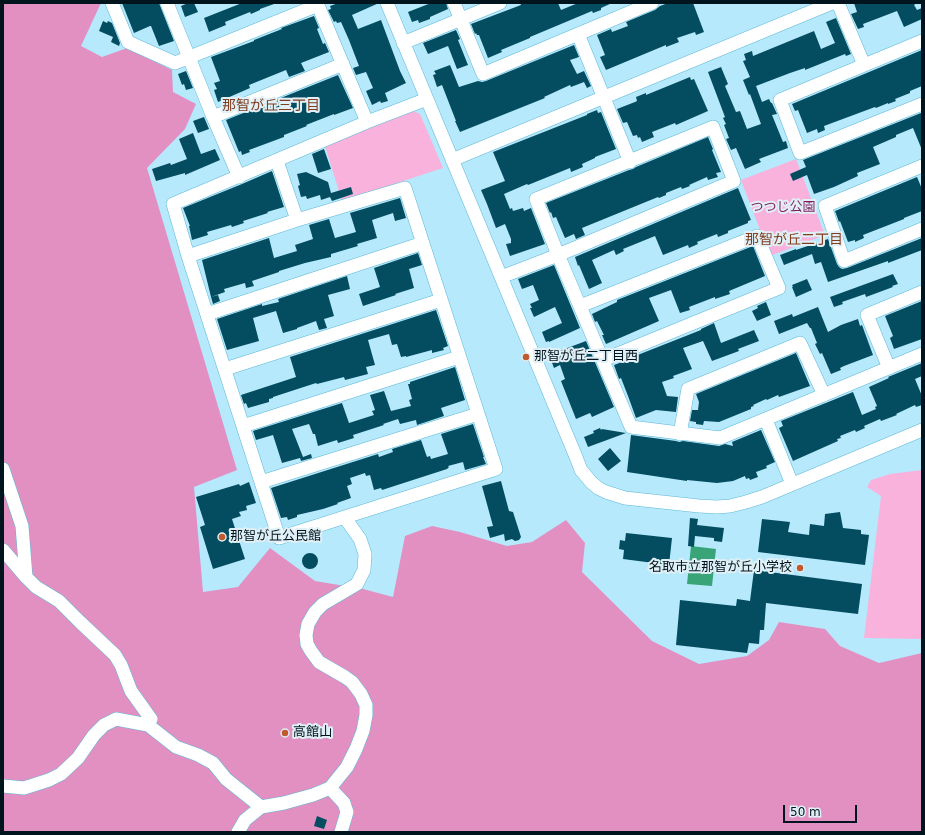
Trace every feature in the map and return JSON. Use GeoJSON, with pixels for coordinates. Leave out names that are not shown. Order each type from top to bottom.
{"type":"FeatureCollection","features":[{"type":"Feature","properties":{"kind":"street"},"geometry":{"type":"LineString","coordinates":[[112,3],[128,42],[175,64],[318,4],[367,122]]}},
{"type":"Feature","properties":{"kind":"street"},"geometry":{"type":"LineString","coordinates":[[167,3],[239,177]]}},
{"type":"Feature","properties":{"kind":"street"},"geometry":{"type":"LineString","coordinates":[[387,3],[581,470],[598,488],[625,498],[699,506],[730,506],[762,497],[922,430]]}},
{"type":"Feature","properties":{"kind":"street"},"geometry":{"type":"LineString","coordinates":[[454,3],[483,74],[652,3]]}},
{"type":"Feature","properties":{"kind":"street"},"geometry":{"type":"LineString","coordinates":[[403,42],[500,3]]}},
{"type":"Feature","properties":{"kind":"street"},"geometry":{"type":"LineString","coordinates":[[452,160],[832,3]]}},
{"type":"Feature","properties":{"kind":"street"},"geometry":{"type":"LineString","coordinates":[[838,3],[864,65]]}},
{"type":"Feature","properties":{"kind":"street"},"geometry":{"type":"LineString","coordinates":[[578,34],[630,162]]}},
{"type":"Feature","properties":{"kind":"street"},"geometry":{"type":"LineString","coordinates":[[922,41],[780,100],[800,153],[922,104]]}},
{"type":"Feature","properties":{"kind":"street"},"geometry":{"type":"LineString","coordinates":[[213,117],[344,64]]}},
{"type":"Feature","properties":{"kind":"street"},"geometry":{"type":"LineString","coordinates":[[188,256],[297,220],[405,188],[496,469],[279,538],[188,256],[173,204],[367,122],[427,99]]}},
{"type":"Feature","properties":{"kind":"street"},"geometry":{"type":"LineString","coordinates":[[501,277],[558,255],[734,181],[713,127],[536,199],[558,255],[632,427],[720,438],[922,354]]}},
{"type":"Feature","properties":{"kind":"street"},"geometry":{"type":"LineString","coordinates":[[277,161],[297,220]]}},
{"type":"Feature","properties":{"kind":"street"},"geometry":{"type":"LineString","coordinates":[[922,166],[825,206],[844,261],[922,229]]}},
{"type":"Feature","properties":{"kind":"street"},"geometry":{"type":"LineString","coordinates":[[580,306],[757,236],[779,288],[603,360]]}},
{"type":"Feature","properties":{"kind":"street"},"geometry":{"type":"LineString","coordinates":[[207,314],[423,243]]}},
{"type":"Feature","properties":{"kind":"street"},"geometry":{"type":"LineString","coordinates":[[889,368],[867,315],[922,292]]}},
{"type":"Feature","properties":{"kind":"street"},"geometry":{"type":"LineString","coordinates":[[225,369],[441,300]]}},
{"type":"Feature","properties":{"kind":"street"},"geometry":{"type":"LineString","coordinates":[[680,434],[688,389],[800,343],[824,395]]}},
{"type":"Feature","properties":{"kind":"street"},"geometry":{"type":"LineString","coordinates":[[243,426],[459,357]]}},
{"type":"Feature","properties":{"kind":"street"},"geometry":{"type":"LineString","coordinates":[[261,482],[478,414]]}},
{"type":"Feature","properties":{"kind":"street"},"geometry":{"type":"LineString","coordinates":[[766,420],[792,484]]}},
{"type":"Feature","properties":{"kind":"street"},"geometry":{"type":"LineString","coordinates":[[3,468],[22,526],[26,577]]}},
{"type":"Feature","properties":{"kind":"street"},"geometry":{"type":"LineString","coordinates":[[238,832],[244,820],[261,807],[284,803],[313,795],[330,788],[347,767],[363,731],[366,705],[361,694],[352,682],[319,662],[307,644],[306,635],[308,624],[315,612],[323,604],[357,584],[364,570],[365,554],[360,539],[345,518]]}},
{"type":"Feature","properties":{"kind":"street"},"geometry":{"type":"LineString","coordinates":[[3,550],[36,587],[59,601],[115,655],[121,665],[131,691],[151,719],[148,725]]}},
{"type":"Feature","properties":{"kind":"street"},"geometry":{"type":"LineString","coordinates":[[3,786],[24,788],[49,780],[61,774],[78,758],[94,735],[104,725],[116,719],[148,725],[176,747],[198,755],[213,763],[226,779],[261,807]]}},
{"type":"Feature","properties":{"kind":"street"},"geometry":{"type":"LineString","coordinates":[[330,788],[344,803],[347,812],[341,832]]}},
{"type":"Feature","properties":{"kind":"green space"},"geometry":{"type":"Polygon","coordinates":[[[413,111],[420,114],[443,168],[342,201],[325,146],[413,111]]]}},
{"type":"Feature","properties":{"kind":"green space","name":"つつじ公園"},"geometry":{"type":"Polygon","coordinates":[[[796,159],[825,235],[770,256],[741,180],[796,159]]]}},
{"type":"Feature","properties":{"kind":"green space"},"geometry":{"type":"Polygon","coordinates":[[[922,470],[922,639],[864,638],[881,496],[867,487],[871,480],[890,474],[922,470]]]}},
{"type":"Feature","properties":{"kind":"shaded area"},"geometry":{"type":"Polygon","coordinates":[[[3,3],[101,3],[81,46],[102,57],[127,48],[172,70],[173,92],[196,104],[185,129],[147,168],[237,470],[194,487],[203,592],[238,587],[270,548],[315,581],[363,589],[393,597],[405,536],[432,526],[460,532],[507,546],[532,542],[566,520],[585,543],[582,572],[652,641],[699,664],[747,656],[769,640],[779,622],[825,629],[840,646],[879,663],[922,653],[922,832],[3,832],[3,3]]]}},
{"type":"Feature","properties":{"kind":"shaded area"},"geometry":{"type":"Polygon","coordinates":[[[691,546],[716,549],[712,586],[687,584],[691,546]]]}},
{"type":"Feature","properties":{"kind":"building"},"geometry":{"type":"Polygon","coordinates":[[[122,3],[159,3],[174,41],[159,46],[151,26],[134,33],[122,3]]]}},
{"type":"Feature","properties":{"kind":"building"},"geometry":{"type":"Polygon","coordinates":[[[188,3],[194,3],[198,12],[185,17],[181,6],[188,3]]]}},
{"type":"Feature","properties":{"kind":"building"},"geometry":{"type":"Polygon","coordinates":[[[242,3],[274,4],[251,14],[250,12],[225,22],[226,25],[209,32],[204,18],[242,3]]]}},
{"type":"Feature","properties":{"kind":"building"},"geometry":{"type":"Polygon","coordinates":[[[338,3],[379,3],[352,15],[358,29],[381,20],[406,83],[385,93],[388,101],[381,103],[380,101],[372,105],[366,91],[373,88],[366,72],[356,75],[353,68],[359,66],[349,40],[341,22],[334,22],[328,10],[331,9],[330,6],[338,3]]]}},
{"type":"Feature","properties":{"kind":"building"},"geometry":{"type":"Polygon","coordinates":[[[431,3],[446,3],[448,9],[419,23],[418,20],[412,22],[408,12],[431,3]]]}},
{"type":"Feature","properties":{"kind":"building"},"geometry":{"type":"Polygon","coordinates":[[[520,3],[558,3],[561,10],[578,3],[612,3],[601,8],[601,10],[593,13],[592,11],[530,37],[501,50],[502,52],[488,58],[479,35],[476,33],[475,34],[471,24],[521,5],[520,3]]]}},
{"type":"Feature","properties":{"kind":"building"},"geometry":{"type":"Polygon","coordinates":[[[668,3],[693,3],[704,32],[696,35],[695,32],[677,38],[679,42],[666,47],[666,45],[606,70],[600,57],[605,55],[597,35],[611,29],[612,32],[628,26],[626,22],[668,3]]]}},
{"type":"Feature","properties":{"kind":"building"},"geometry":{"type":"Polygon","coordinates":[[[854,3],[917,3],[914,5],[917,10],[922,8],[922,19],[904,27],[897,11],[863,24],[864,27],[858,29],[851,14],[857,12],[854,3]]]}},
{"type":"Feature","properties":{"kind":"building"},"geometry":{"type":"Polygon","coordinates":[[[314,16],[323,44],[325,43],[329,52],[301,63],[305,71],[289,77],[286,70],[249,85],[250,88],[218,102],[214,90],[217,89],[214,83],[220,81],[211,57],[314,16]]]}},
{"type":"Feature","properties":{"kind":"building"},"geometry":{"type":"Polygon","coordinates":[[[836,18],[851,54],[846,56],[845,54],[805,70],[805,68],[756,86],[762,102],[769,99],[772,103],[777,114],[772,115],[783,142],[786,141],[788,148],[759,159],[761,162],[745,169],[736,148],[731,150],[726,139],[729,138],[724,125],[726,124],[723,118],[725,117],[708,72],[721,67],[728,84],[725,86],[736,112],[740,111],[747,129],[761,124],[743,80],[750,77],[743,61],[746,60],[744,54],[752,51],[753,56],[814,31],[821,49],[835,43],[826,22],[836,18]]]}},
{"type":"Feature","properties":{"kind":"building"},"geometry":{"type":"Polygon","coordinates":[[[103,21],[112,23],[120,43],[119,46],[111,42],[113,37],[99,31],[103,21]]]}},
{"type":"Feature","properties":{"kind":"building"},"geometry":{"type":"Polygon","coordinates":[[[456,30],[460,39],[458,40],[468,65],[457,69],[448,46],[428,54],[423,43],[456,30]]]}},
{"type":"Feature","properties":{"kind":"building"},"geometry":{"type":"Polygon","coordinates":[[[574,45],[579,57],[570,60],[577,74],[584,71],[591,86],[587,88],[584,82],[571,87],[570,85],[544,97],[545,98],[460,132],[442,85],[437,87],[433,75],[436,74],[434,71],[450,65],[459,87],[478,81],[486,81],[574,45]]]}},
{"type":"Feature","properties":{"kind":"building"},"geometry":{"type":"Polygon","coordinates":[[[922,50],[922,86],[895,99],[896,101],[876,108],[875,107],[824,126],[825,130],[818,133],[817,129],[807,133],[798,110],[795,111],[792,104],[922,50]]]}},
{"type":"Feature","properties":{"kind":"building"},"geometry":{"type":"Polygon","coordinates":[[[186,71],[193,88],[186,90],[184,84],[182,85],[178,74],[186,71]]]}},
{"type":"Feature","properties":{"kind":"building"},"geometry":{"type":"Polygon","coordinates":[[[338,75],[353,108],[306,125],[307,126],[284,135],[284,137],[249,150],[250,152],[242,155],[241,151],[239,152],[226,120],[338,75]]]}},
{"type":"Feature","properties":{"kind":"building"},"geometry":{"type":"Polygon","coordinates":[[[690,77],[691,80],[694,79],[708,111],[676,125],[675,123],[652,132],[654,137],[642,142],[640,137],[638,138],[637,135],[633,136],[627,122],[623,123],[617,109],[637,101],[636,97],[646,93],[646,95],[690,77]]]}},
{"type":"Feature","properties":{"kind":"building"},"geometry":{"type":"Polygon","coordinates":[[[597,110],[598,113],[601,112],[616,149],[595,157],[582,164],[583,167],[571,172],[570,168],[504,194],[510,209],[512,208],[513,211],[523,208],[524,211],[531,208],[545,244],[510,256],[506,244],[511,243],[511,239],[505,224],[496,228],[481,190],[505,181],[493,152],[597,110]]]}},
{"type":"Feature","properties":{"kind":"building"},"geometry":{"type":"Polygon","coordinates":[[[921,113],[922,150],[913,128],[873,147],[880,164],[857,173],[858,176],[834,187],[814,194],[807,175],[793,181],[790,174],[806,167],[803,160],[921,113]]]}},
{"type":"Feature","properties":{"kind":"building"},"geometry":{"type":"Polygon","coordinates":[[[204,117],[209,129],[198,133],[193,121],[204,117]]]}},
{"type":"Feature","properties":{"kind":"building"},"geometry":{"type":"Polygon","coordinates":[[[193,133],[201,154],[215,149],[220,160],[185,175],[185,173],[156,181],[152,169],[170,163],[171,165],[187,159],[179,139],[193,133]]]}},
{"type":"Feature","properties":{"kind":"building"},"geometry":{"type":"Polygon","coordinates":[[[708,137],[721,172],[716,173],[718,177],[708,180],[707,177],[689,185],[690,186],[682,189],[681,187],[666,193],[666,195],[659,198],[658,197],[582,228],[585,235],[576,239],[574,234],[565,238],[556,217],[553,218],[551,212],[550,213],[546,203],[633,169],[708,137]]]}},
{"type":"Feature","properties":{"kind":"building"},"geometry":{"type":"Polygon","coordinates":[[[324,149],[331,169],[318,173],[312,154],[324,149]]]}},
{"type":"Feature","properties":{"kind":"building"},"geometry":{"type":"Polygon","coordinates":[[[272,171],[284,207],[243,221],[244,223],[232,227],[231,225],[207,232],[208,235],[192,240],[190,226],[183,208],[272,171]]]}},
{"type":"Feature","properties":{"kind":"building"},"geometry":{"type":"Polygon","coordinates":[[[306,172],[328,182],[331,193],[351,187],[353,194],[332,201],[330,197],[321,200],[320,195],[307,199],[306,196],[301,197],[297,174],[306,172]]]}},
{"type":"Feature","properties":{"kind":"building"},"geometry":{"type":"Polygon","coordinates":[[[917,177],[922,189],[922,211],[863,235],[864,238],[855,242],[855,240],[848,242],[835,211],[917,177]]]}},
{"type":"Feature","properties":{"kind":"building"},"geometry":{"type":"Polygon","coordinates":[[[738,188],[751,220],[748,221],[748,223],[728,231],[728,233],[718,237],[717,234],[697,242],[698,244],[689,248],[688,245],[663,255],[655,236],[623,249],[624,251],[616,255],[614,250],[592,260],[602,283],[589,289],[575,257],[738,188]]]}},
{"type":"Feature","properties":{"kind":"building"},"geometry":{"type":"Polygon","coordinates":[[[400,198],[406,218],[395,221],[393,213],[372,220],[377,238],[357,244],[358,246],[331,254],[331,257],[305,263],[252,281],[254,286],[246,288],[245,283],[224,289],[225,292],[211,297],[202,260],[269,238],[274,258],[297,251],[295,245],[313,239],[309,225],[329,219],[335,238],[356,232],[350,213],[400,198]]]}},
{"type":"Feature","properties":{"kind":"building"},"geometry":{"type":"Polygon","coordinates":[[[922,238],[922,250],[888,263],[888,261],[828,282],[821,262],[815,264],[812,254],[784,265],[780,255],[828,239],[837,264],[842,269],[922,238]]]}},
{"type":"Feature","properties":{"kind":"building"},"geometry":{"type":"Polygon","coordinates":[[[753,246],[765,276],[729,291],[730,294],[715,299],[715,297],[689,307],[690,310],[680,313],[671,290],[649,298],[659,321],[606,344],[602,335],[604,335],[597,321],[595,322],[592,314],[617,302],[617,300],[753,246]]]}},
{"type":"Feature","properties":{"kind":"building"},"geometry":{"type":"Polygon","coordinates":[[[418,253],[422,265],[409,269],[414,288],[363,306],[359,294],[380,287],[374,268],[418,253]]]}},
{"type":"Feature","properties":{"kind":"building"},"geometry":{"type":"Polygon","coordinates":[[[554,265],[580,328],[546,342],[542,332],[562,323],[555,307],[534,317],[530,304],[539,300],[533,285],[522,289],[518,279],[554,265]]]}},
{"type":"Feature","properties":{"kind":"building"},"geometry":{"type":"Polygon","coordinates":[[[893,274],[898,284],[892,286],[893,287],[866,297],[865,294],[842,302],[843,304],[834,307],[830,297],[893,274]]]}},
{"type":"Feature","properties":{"kind":"building"},"geometry":{"type":"Polygon","coordinates":[[[347,276],[350,289],[328,295],[334,316],[324,319],[327,328],[319,330],[316,321],[283,333],[276,311],[253,318],[259,341],[227,350],[217,319],[262,304],[262,306],[279,302],[278,299],[347,276]]]}},
{"type":"Feature","properties":{"kind":"building"},"geometry":{"type":"Polygon","coordinates":[[[807,279],[812,290],[796,297],[792,285],[807,279]]]}},
{"type":"Feature","properties":{"kind":"building"},"geometry":{"type":"Polygon","coordinates":[[[218,295],[220,301],[213,304],[211,297],[218,295]]]}},
{"type":"Feature","properties":{"kind":"building"},"geometry":{"type":"Polygon","coordinates":[[[922,301],[922,339],[894,349],[890,338],[893,336],[885,316],[922,301]]]}},
{"type":"Feature","properties":{"kind":"building"},"geometry":{"type":"Polygon","coordinates":[[[766,302],[771,315],[757,321],[752,311],[758,308],[757,306],[766,302]]]}},
{"type":"Feature","properties":{"kind":"building"},"geometry":{"type":"Polygon","coordinates":[[[818,307],[828,332],[841,325],[858,319],[860,326],[862,325],[873,355],[844,366],[840,368],[841,370],[831,374],[822,353],[820,354],[815,344],[817,343],[811,328],[807,323],[779,334],[774,321],[792,314],[793,317],[818,307]]]}},
{"type":"Feature","properties":{"kind":"building"},"geometry":{"type":"Polygon","coordinates":[[[436,310],[448,346],[443,348],[444,350],[432,353],[432,350],[401,357],[397,344],[392,345],[389,334],[368,340],[375,365],[366,367],[368,374],[345,380],[344,377],[316,383],[273,397],[269,399],[269,402],[248,408],[246,403],[244,404],[241,395],[296,377],[290,357],[436,310]]]}},
{"type":"Feature","properties":{"kind":"building"},"geometry":{"type":"Polygon","coordinates":[[[714,323],[721,343],[754,330],[759,341],[738,349],[739,351],[712,361],[703,341],[683,348],[692,369],[662,382],[667,396],[678,397],[676,412],[656,410],[636,418],[621,378],[619,379],[614,365],[701,330],[714,323]]]}},
{"type":"Feature","properties":{"kind":"building"},"geometry":{"type":"Polygon","coordinates":[[[586,341],[614,407],[592,417],[590,413],[576,419],[561,381],[565,379],[560,365],[554,368],[551,360],[556,358],[554,353],[586,341]]]}},
{"type":"Feature","properties":{"kind":"building"},"geometry":{"type":"Polygon","coordinates":[[[796,353],[810,386],[779,397],[778,395],[767,400],[766,399],[753,405],[754,406],[751,407],[751,409],[719,422],[704,421],[703,425],[690,421],[692,410],[698,410],[699,402],[696,394],[796,353]]]}},
{"type":"Feature","properties":{"kind":"building"},"geometry":{"type":"Polygon","coordinates":[[[922,363],[922,376],[915,379],[922,396],[922,405],[916,407],[915,405],[896,414],[897,415],[881,421],[880,419],[864,426],[865,428],[856,432],[855,430],[840,436],[841,438],[837,439],[838,441],[793,461],[779,428],[783,426],[781,421],[853,392],[862,415],[876,409],[875,407],[877,406],[869,387],[889,378],[888,377],[922,363]]]}},
{"type":"Feature","properties":{"kind":"building"},"geometry":{"type":"Polygon","coordinates":[[[455,367],[465,400],[441,408],[444,416],[417,425],[416,420],[400,424],[398,419],[353,435],[354,438],[338,443],[337,440],[318,446],[315,434],[313,434],[309,424],[292,429],[303,457],[311,454],[312,458],[301,461],[300,458],[282,463],[273,435],[256,440],[253,431],[342,403],[349,423],[374,415],[372,411],[375,410],[370,395],[384,391],[391,411],[411,406],[409,400],[412,399],[408,384],[410,384],[410,382],[455,367]]]}},
{"type":"Feature","properties":{"kind":"building"},"geometry":{"type":"Polygon","coordinates":[[[473,424],[486,464],[465,470],[463,462],[448,466],[449,467],[447,469],[382,490],[381,488],[374,490],[370,475],[366,476],[365,473],[350,478],[352,484],[347,486],[351,498],[323,509],[297,515],[297,517],[288,520],[287,517],[281,518],[271,488],[378,454],[379,457],[393,452],[392,449],[421,440],[427,457],[430,456],[431,459],[448,454],[441,434],[473,424]]]}},
{"type":"Feature","properties":{"kind":"building"},"geometry":{"type":"Polygon","coordinates":[[[600,428],[601,430],[626,433],[588,447],[584,437],[594,433],[593,431],[600,428]]]}},
{"type":"Feature","properties":{"kind":"building"},"geometry":{"type":"Polygon","coordinates":[[[761,430],[775,462],[766,466],[767,468],[756,472],[758,477],[750,480],[749,478],[746,479],[745,476],[733,481],[717,483],[687,481],[627,472],[631,435],[679,442],[683,441],[719,446],[725,444],[733,446],[732,442],[761,430]]]}},
{"type":"Feature","properties":{"kind":"building"},"geometry":{"type":"Polygon","coordinates":[[[610,448],[621,461],[608,471],[598,459],[610,448]]]}},
{"type":"Feature","properties":{"kind":"building"},"geometry":{"type":"Polygon","coordinates":[[[501,481],[509,511],[513,512],[521,537],[519,540],[515,541],[512,539],[505,541],[504,534],[490,538],[487,527],[493,526],[482,486],[501,481]]]}},
{"type":"Feature","properties":{"kind":"building"},"geometry":{"type":"Polygon","coordinates":[[[249,482],[256,503],[246,506],[247,510],[239,512],[241,516],[232,519],[245,559],[213,569],[200,527],[205,525],[196,497],[239,484],[240,486],[249,482]]]}},
{"type":"Feature","properties":{"kind":"building"},"geometry":{"type":"Polygon","coordinates":[[[840,512],[843,528],[861,530],[861,534],[869,535],[865,565],[758,552],[762,519],[790,522],[788,532],[809,535],[810,524],[824,526],[825,514],[840,512]]]}},
{"type":"Feature","properties":{"kind":"building"},"geometry":{"type":"Polygon","coordinates":[[[690,518],[698,519],[697,525],[724,528],[722,542],[714,541],[714,538],[695,536],[694,547],[688,546],[690,518]]]}},
{"type":"Feature","properties":{"kind":"building"},"geometry":{"type":"Polygon","coordinates":[[[626,533],[672,538],[669,565],[623,559],[624,550],[619,549],[620,540],[625,541],[626,533]]]}},
{"type":"Feature","properties":{"kind":"building"},"geometry":{"type":"Polygon","coordinates":[[[310,553],[317,558],[318,561],[313,568],[310,569],[303,564],[302,561],[307,554],[310,553]]]}},
{"type":"Feature","properties":{"kind":"building"},"geometry":{"type":"Polygon","coordinates":[[[754,570],[862,584],[858,614],[766,603],[764,630],[760,630],[759,644],[749,643],[747,653],[676,645],[680,600],[736,606],[737,599],[750,601],[754,570]]]}},
{"type":"Feature","properties":{"kind":"building"},"geometry":{"type":"Polygon","coordinates":[[[317,816],[327,820],[324,829],[314,826],[317,816]]]}},
{"type":"Feature","properties":{"kind":"place","name":"那智が丘二丁目西"},"geometry":{"type":"Point","coordinates":[526,357]}},
{"type":"Feature","properties":{"kind":"place","name":"那智が丘公民館"},"geometry":{"type":"Point","coordinates":[222,537]}},
{"type":"Feature","properties":{"kind":"place","name":"名取市立那智が丘小学校"},"geometry":{"type":"Point","coordinates":[800,568]}},
{"type":"Feature","properties":{"kind":"place","name":"高館山"},"geometry":{"type":"Point","coordinates":[285,733]}},
{"type":"Feature","properties":{"kind":"district","name":"那智が丘三丁目"},"geometry":{"type":"Point","coordinates":[271,106]}},
{"type":"Feature","properties":{"kind":"district","name":"那智が丘二丁目"},"geometry":{"type":"Point","coordinates":[794,240]}}]}
